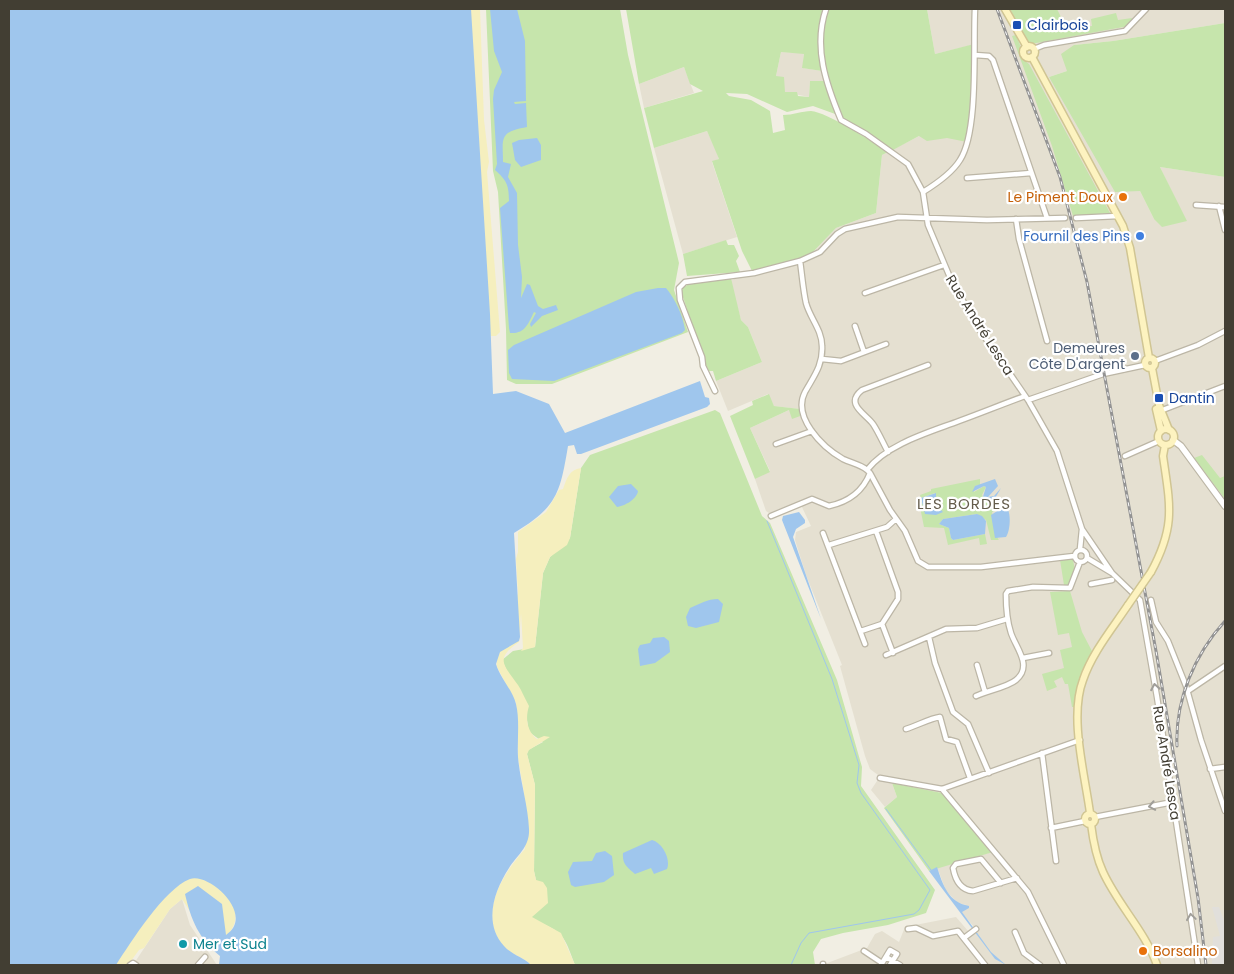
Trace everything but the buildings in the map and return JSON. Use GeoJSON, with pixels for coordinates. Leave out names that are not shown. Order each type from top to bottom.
{"type":"FeatureCollection","features":[{"type":"Feature","properties":{"kind":"main road"},"geometry":{"type":"LineString","coordinates":[[1005,9],[1027,47],[1034,49],[1032,57],[1119,216],[1130,248],[1160,410],[1165,430],[1173,435],[1173,440],[1165,445],[1163,456],[1170,524],[1162,552],[1151,572],[1092,659],[1082,681],[1077,708],[1092,815],[1086,816],[1094,849],[1103,873],[1124,908],[1146,938],[1157,965]]}},
{"type":"Feature","properties":{"kind":"main road"},"geometry":{"type":"LineString","coordinates":[[1027,47],[1023,51],[1024,55],[1028,58],[1032,57]]}},
{"type":"Feature","properties":{"kind":"main road"},"geometry":{"type":"LineString","coordinates":[[1150,364],[1165,430]]}},
{"type":"Feature","properties":{"kind":"main road"},"geometry":{"type":"LineString","coordinates":[[1165,430],[1158,434],[1159,441],[1165,445]]}},
{"type":"Feature","properties":{"kind":"street"},"geometry":{"type":"LineString","coordinates":[[826,9],[820,30],[820,52],[823,72],[841,120],[866,134],[908,164],[923,192],[955,168],[962,158],[970,131],[975,54],[975,9]]}},
{"type":"Feature","properties":{"kind":"street"},"geometry":{"type":"LineString","coordinates":[[1034,49],[1044,45],[1125,31],[1146,9]]}},
{"type":"Feature","properties":{"kind":"street"},"geometry":{"type":"LineString","coordinates":[[975,54],[989,56],[993,60],[1046,218]]}},
{"type":"Feature","properties":{"kind":"street"},"geometry":{"type":"LineString","coordinates":[[967,178],[1031,173]]}},
{"type":"Feature","properties":{"kind":"street","name":"Rue André Lesca"},"geometry":{"type":"LineString","coordinates":[[923,192],[926,218],[944,265],[975,323],[1026,398],[1057,451],[1082,529],[1112,573]]}},
{"type":"Feature","properties":{"kind":"street"},"geometry":{"type":"LineString","coordinates":[[1196,205],[1225,207]]}},
{"type":"Feature","properties":{"kind":"street"},"geometry":{"type":"LineString","coordinates":[[1219,206],[1225,230]]}},
{"type":"Feature","properties":{"kind":"street"},"geometry":{"type":"LineString","coordinates":[[1076,218],[1119,216]]}},
{"type":"Feature","properties":{"kind":"street"},"geometry":{"type":"LineString","coordinates":[[714,391],[703,366],[702,357],[680,300],[680,286],[688,281],[754,273],[800,261],[820,252],[837,234],[853,227],[898,217],[1064,218]]}},
{"type":"Feature","properties":{"kind":"street"},"geometry":{"type":"LineString","coordinates":[[1016,219],[1019,239],[1047,341]]}},
{"type":"Feature","properties":{"kind":"street"},"geometry":{"type":"LineString","coordinates":[[800,261],[806,303],[821,336],[822,359],[802,403],[803,414],[812,431],[834,453],[869,471],[896,519],[905,531],[918,561],[928,567],[981,567],[1074,556],[1080,549],[1086,552]]}},
{"type":"Feature","properties":{"kind":"street"},"geometry":{"type":"LineString","coordinates":[[865,293],[944,265]]}},
{"type":"Feature","properties":{"kind":"street"},"geometry":{"type":"LineString","coordinates":[[855,326],[864,352]]}},
{"type":"Feature","properties":{"kind":"street"},"geometry":{"type":"LineString","coordinates":[[771,516],[812,499],[826,506],[840,502],[859,491],[875,460],[932,429],[1103,374],[1150,364],[1198,345],[1225,331]]}},
{"type":"Feature","properties":{"kind":"street"},"geometry":{"type":"LineString","coordinates":[[822,359],[842,361],[886,344]]}},
{"type":"Feature","properties":{"kind":"street"},"geometry":{"type":"LineString","coordinates":[[888,452],[872,423],[859,412],[856,402],[857,395],[862,390],[928,365]]}},
{"type":"Feature","properties":{"kind":"street"},"geometry":{"type":"LineString","coordinates":[[1160,410],[1225,386]]}},
{"type":"Feature","properties":{"kind":"street"},"geometry":{"type":"LineString","coordinates":[[776,444],[812,431]]}},
{"type":"Feature","properties":{"kind":"street"},"geometry":{"type":"LineString","coordinates":[[1173,440],[1181,446],[1225,506]]}},
{"type":"Feature","properties":{"kind":"street"},"geometry":{"type":"LineString","coordinates":[[1125,456],[1159,441]]}},
{"type":"Feature","properties":{"kind":"street"},"geometry":{"type":"LineString","coordinates":[[828,545],[887,527],[896,519]]}},
{"type":"Feature","properties":{"kind":"street","name":"Rue André Lesca"},"geometry":{"type":"LineString","coordinates":[[1080,549],[1082,529]]}},
{"type":"Feature","properties":{"kind":"street"},"geometry":{"type":"LineString","coordinates":[[861,631],[882,624],[898,599],[898,592],[876,531]]}},
{"type":"Feature","properties":{"kind":"street"},"geometry":{"type":"LineString","coordinates":[[823,534],[865,644]]}},
{"type":"Feature","properties":{"kind":"street"},"geometry":{"type":"LineString","coordinates":[[1086,552],[1095,546]]}},
{"type":"Feature","properties":{"kind":"street"},"geometry":{"type":"LineString","coordinates":[[976,696],[1016,680],[1023,670],[1023,658],[1011,634],[1008,619],[1006,594],[1008,591],[1033,587],[1070,588],[1080,562],[1087,558],[1086,552]]}},
{"type":"Feature","properties":{"kind":"street"},"geometry":{"type":"LineString","coordinates":[[1074,556],[1080,562]]}},
{"type":"Feature","properties":{"kind":"street","name":"Rue André Lesca"},"geometry":{"type":"LineString","coordinates":[[1087,558],[1112,573],[1140,600],[1198,965]]}},
{"type":"Feature","properties":{"kind":"street"},"geometry":{"type":"LineString","coordinates":[[1091,584],[1112,580]]}},
{"type":"Feature","properties":{"kind":"street"},"geometry":{"type":"LineString","coordinates":[[1151,600],[1156,622],[1168,641],[1188,691],[1210,769],[1225,811]]}},
{"type":"Feature","properties":{"kind":"street"},"geometry":{"type":"LineString","coordinates":[[886,655],[950,628],[977,628],[1008,619]]}},
{"type":"Feature","properties":{"kind":"street"},"geometry":{"type":"LineString","coordinates":[[882,624],[893,653]]}},
{"type":"Feature","properties":{"kind":"street"},"geometry":{"type":"LineString","coordinates":[[929,637],[935,663],[953,712],[968,724],[989,773]]}},
{"type":"Feature","properties":{"kind":"street"},"geometry":{"type":"LineString","coordinates":[[1023,658],[1049,653]]}},
{"type":"Feature","properties":{"kind":"street"},"geometry":{"type":"LineString","coordinates":[[977,666],[985,692]]}},
{"type":"Feature","properties":{"kind":"street"},"geometry":{"type":"LineString","coordinates":[[1188,691],[1225,666]]}},
{"type":"Feature","properties":{"kind":"street"},"geometry":{"type":"LineString","coordinates":[[906,730],[926,723],[933,718],[940,717],[946,739],[957,742],[970,778]]}},
{"type":"Feature","properties":{"kind":"street"},"geometry":{"type":"LineString","coordinates":[[880,778],[942,789],[1080,740]]}},
{"type":"Feature","properties":{"kind":"street"},"geometry":{"type":"LineString","coordinates":[[1042,753],[1050,828],[1056,861]]}},
{"type":"Feature","properties":{"kind":"street"},"geometry":{"type":"LineString","coordinates":[[1210,769],[1225,767]]}},
{"type":"Feature","properties":{"kind":"street"},"geometry":{"type":"LineString","coordinates":[[942,789],[1028,892],[1064,965]]}},
{"type":"Feature","properties":{"kind":"street"},"geometry":{"type":"LineString","coordinates":[[1092,815],[1173,802]]}},
{"type":"Feature","properties":{"kind":"street"},"geometry":{"type":"LineString","coordinates":[[1050,828],[1088,822]]}},
{"type":"Feature","properties":{"kind":"street"},"geometry":{"type":"LineString","coordinates":[[1000,883],[981,858],[956,864],[953,868],[954,876],[960,885],[969,891],[1000,883],[1017,878]]}},
{"type":"Feature","properties":{"kind":"street"},"geometry":{"type":"LineString","coordinates":[[908,929],[916,928],[929,935],[952,932],[963,936],[985,965]]}},
{"type":"Feature","properties":{"kind":"street"},"geometry":{"type":"LineString","coordinates":[[963,936],[976,929]]}},
{"type":"Feature","properties":{"kind":"street"},"geometry":{"type":"LineString","coordinates":[[1015,932],[1024,953],[1040,965]]}},
{"type":"Feature","properties":{"kind":"street"},"geometry":{"type":"LineString","coordinates":[[864,951],[882,964],[890,950],[897,954],[892,963]]}},
{"type":"Feature","properties":{"kind":"street"},"geometry":{"type":"LineString","coordinates":[[198,965],[205,957]]}},
{"type":"Feature","properties":{"kind":"street"},"geometry":{"type":"LineString","coordinates":[[886,957],[892,963],[900,965]]}},
{"type":"Feature","properties":{"kind":"street"},"geometry":{"type":"LineString","coordinates":[[130,965],[134,963],[136,965]]}},
{"type":"Feature","properties":{"kind":"shaded area"},"geometry":{"type":"Polygon","coordinates":[[[927,9],[1225,9],[1225,23],[1113,41],[1074,45],[1067,71],[1049,77],[1140,191],[1154,219],[1186,221],[1160,167],[1225,177],[1225,965],[822,965],[867,948],[875,934],[882,931],[899,942],[905,927],[956,917],[969,932],[975,928],[961,912],[966,905],[958,903],[946,891],[937,867],[992,852],[942,793],[892,783],[897,797],[885,807],[871,790],[877,781],[878,775],[870,769],[865,756],[840,666],[842,665],[806,575],[795,540],[796,532],[811,526],[801,505],[792,509],[790,505],[769,513],[766,511],[755,479],[770,471],[750,428],[789,410],[799,409],[774,406],[768,394],[728,411],[716,381],[762,362],[748,327],[741,320],[730,281],[752,271],[800,259],[812,253],[836,228],[876,213],[882,155],[931,130],[972,45],[935,54],[927,9]]]}},
{"type":"Feature","properties":{"kind":"shaded area"},"geometry":{"type":"Polygon","coordinates":[[[781,52],[804,53],[803,68],[822,71],[824,81],[810,81],[809,97],[785,92],[776,76],[781,52]]]}},
{"type":"Feature","properties":{"kind":"shaded area"},"geometry":{"type":"Polygon","coordinates":[[[684,67],[694,93],[644,108],[639,84],[684,67]]]}},
{"type":"Feature","properties":{"kind":"shaded area"},"geometry":{"type":"Polygon","coordinates":[[[707,131],[719,159],[712,162],[737,237],[683,254],[654,148],[707,131]]]}},
{"type":"Feature","properties":{"kind":"shaded area"},"geometry":{"type":"Polygon","coordinates":[[[182,899],[190,925],[217,965],[133,965],[170,909],[182,899]]]}},
{"type":"Feature","properties":{"kind":"shaded area"},"geometry":{"type":"Polygon","coordinates":[[[1212,907],[1219,907],[1225,923],[1225,965],[1212,964],[1213,937],[1220,936],[1212,907]]]}},
{"type":"Feature","properties":{"kind":"green space"},"geometry":{"type":"Polygon","coordinates":[[[486,9],[620,9],[628,55],[679,263],[674,290],[688,332],[552,384],[516,384],[507,380],[498,192],[493,171],[486,9]]]}},
{"type":"Feature","properties":{"kind":"green space"},"geometry":{"type":"Polygon","coordinates":[[[626,9],[823,9],[818,35],[822,71],[802,68],[804,54],[781,52],[776,76],[784,77],[785,92],[797,92],[798,96],[809,97],[810,81],[824,81],[838,115],[813,106],[787,112],[747,94],[726,93],[729,96],[751,100],[770,111],[773,133],[785,130],[783,115],[811,111],[828,116],[888,152],[882,155],[876,213],[836,228],[812,253],[800,259],[752,271],[742,251],[712,161],[719,159],[707,131],[654,148],[644,108],[703,91],[690,84],[684,67],[639,84],[626,9]]]}},
{"type":"Feature","properties":{"kind":"green space"},"geometry":{"type":"Polygon","coordinates":[[[826,9],[927,9],[935,54],[974,44],[970,131],[967,142],[947,138],[927,141],[919,136],[891,151],[841,120],[820,52],[826,9]]]}},
{"type":"Feature","properties":{"kind":"green space"},"geometry":{"type":"Polygon","coordinates":[[[1010,9],[1057,9],[1067,29],[1092,26],[1091,19],[1116,13],[1118,20],[1132,18],[1129,26],[1031,44],[1026,40],[1010,9]]]}},
{"type":"Feature","properties":{"kind":"green space"},"geometry":{"type":"Polygon","coordinates":[[[1225,23],[1225,177],[1160,167],[1187,221],[1162,227],[1154,219],[1140,191],[1115,192],[1049,77],[1067,71],[1061,54],[1074,45],[1113,41],[1225,23]]]}},
{"type":"Feature","properties":{"kind":"green space"},"geometry":{"type":"Polygon","coordinates":[[[1016,35],[1020,45],[1021,58],[1029,64],[1110,213],[1073,216],[1052,146],[1012,36],[1016,35]]]}},
{"type":"Feature","properties":{"kind":"green space"},"geometry":{"type":"Polygon","coordinates":[[[726,240],[728,245],[734,245],[739,256],[736,261],[740,272],[687,276],[683,254],[726,240]]]}},
{"type":"Feature","properties":{"kind":"green space"},"geometry":{"type":"Polygon","coordinates":[[[731,278],[741,320],[748,327],[762,362],[716,381],[713,371],[709,371],[704,361],[681,291],[696,282],[731,278]]]}},
{"type":"Feature","properties":{"kind":"green space"},"geometry":{"type":"Polygon","coordinates":[[[769,394],[774,406],[800,409],[803,415],[792,419],[789,410],[750,428],[770,472],[755,479],[730,416],[753,405],[752,401],[769,394]]]}},
{"type":"Feature","properties":{"kind":"green space"},"geometry":{"type":"Polygon","coordinates":[[[715,410],[720,413],[762,516],[770,523],[837,680],[862,767],[861,786],[935,890],[926,913],[888,925],[821,939],[813,952],[815,965],[575,965],[565,940],[561,935],[551,927],[533,920],[531,917],[542,907],[534,871],[535,785],[527,754],[528,750],[543,742],[529,732],[526,714],[502,660],[513,651],[535,647],[543,573],[550,557],[570,538],[581,468],[590,455],[715,410]]]}},
{"type":"Feature","properties":{"kind":"green space"},"geometry":{"type":"Polygon","coordinates":[[[1202,455],[1220,478],[1225,476],[1225,499],[1194,458],[1202,455]]]}},
{"type":"Feature","properties":{"kind":"green space"},"geometry":{"type":"Polygon","coordinates":[[[980,479],[980,485],[975,486],[974,492],[984,486],[986,487],[982,495],[985,499],[1005,500],[1005,508],[992,512],[998,539],[1000,538],[998,540],[991,540],[986,520],[977,514],[943,519],[939,524],[949,528],[953,540],[985,534],[987,544],[980,545],[979,538],[948,545],[944,528],[924,527],[919,502],[921,501],[924,506],[939,508],[935,493],[921,498],[920,495],[931,491],[931,489],[980,479]]]}},
{"type":"Feature","properties":{"kind":"green space"},"geometry":{"type":"Polygon","coordinates":[[[1060,560],[1073,560],[1075,570],[1068,586],[1064,585],[1060,560]]]}},
{"type":"Feature","properties":{"kind":"green space"},"geometry":{"type":"Polygon","coordinates":[[[1070,591],[1082,632],[1093,653],[1075,707],[1072,707],[1068,684],[1065,684],[1062,677],[1054,681],[1057,687],[1047,691],[1042,674],[1064,668],[1060,650],[1072,647],[1069,633],[1058,635],[1050,592],[1070,591]]]}},
{"type":"Feature","properties":{"kind":"green space"},"geometry":{"type":"Polygon","coordinates":[[[892,783],[942,793],[993,852],[929,871],[884,808],[897,797],[892,783]]]}},
{"type":"Feature","properties":{"kind":"sand"},"geometry":{"type":"Polygon","coordinates":[[[443,9],[480,9],[484,120],[489,162],[487,172],[500,332],[496,336],[491,336],[485,324],[443,9]]]}},
{"type":"Feature","properties":{"kind":"sand"},"geometry":{"type":"Polygon","coordinates":[[[581,468],[570,538],[567,545],[550,557],[543,573],[535,647],[521,651],[523,648],[521,613],[519,642],[506,653],[504,658],[506,667],[529,706],[527,720],[531,732],[537,739],[544,736],[550,737],[529,750],[527,754],[535,785],[534,871],[536,880],[543,882],[547,888],[548,903],[532,917],[561,933],[575,965],[531,965],[503,946],[492,920],[496,894],[509,870],[525,849],[524,793],[518,758],[516,703],[497,667],[496,658],[518,593],[516,559],[518,532],[546,512],[559,490],[563,489],[569,475],[581,468]]]}},
{"type":"Feature","properties":{"kind":"sand"},"geometry":{"type":"Polygon","coordinates":[[[184,871],[226,885],[234,907],[235,920],[233,926],[223,939],[191,913],[182,899],[170,909],[144,948],[139,950],[128,965],[100,965],[184,871]]]}},
{"type":"Feature","properties":{"kind":"water"},"geometry":{"type":"Polygon","coordinates":[[[9,9],[471,9],[490,314],[493,394],[516,391],[549,404],[565,433],[700,381],[705,397],[709,398],[710,404],[707,407],[581,454],[577,454],[574,445],[568,446],[559,488],[554,498],[539,515],[514,533],[520,637],[519,641],[500,652],[496,664],[516,704],[518,757],[529,835],[525,846],[509,868],[499,887],[495,897],[492,917],[498,937],[504,946],[531,965],[219,965],[220,956],[201,936],[190,912],[185,894],[198,886],[222,904],[226,935],[234,927],[236,917],[233,907],[218,888],[208,882],[190,879],[170,893],[159,905],[116,965],[9,965],[9,9]]]}},
{"type":"Feature","properties":{"kind":"water"},"geometry":{"type":"Polygon","coordinates":[[[490,9],[517,9],[525,41],[526,101],[514,102],[515,104],[526,103],[527,127],[511,131],[504,138],[503,142],[503,162],[511,164],[508,177],[517,193],[518,245],[522,277],[521,298],[527,284],[530,285],[538,306],[543,309],[556,305],[558,310],[542,316],[531,327],[530,324],[536,313],[534,312],[523,330],[515,333],[510,333],[509,328],[500,208],[509,201],[508,190],[504,180],[495,170],[497,164],[493,99],[494,90],[502,72],[494,51],[490,9]]]}},
{"type":"Feature","properties":{"kind":"water"},"geometry":{"type":"Polygon","coordinates":[[[537,138],[541,145],[541,160],[521,167],[515,160],[512,143],[519,140],[537,138]]]}},
{"type":"Feature","properties":{"kind":"water"},"geometry":{"type":"Polygon","coordinates":[[[666,288],[675,302],[684,324],[685,330],[682,333],[554,381],[512,379],[509,373],[508,350],[514,345],[636,292],[666,288]]]}},
{"type":"Feature","properties":{"kind":"water"},"geometry":{"type":"Polygon","coordinates":[[[995,479],[998,486],[988,497],[994,496],[1001,488],[994,500],[982,500],[986,487],[984,486],[972,492],[975,486],[995,479]]]}},
{"type":"Feature","properties":{"kind":"water"},"geometry":{"type":"Polygon","coordinates":[[[631,484],[638,491],[637,494],[630,502],[617,507],[609,497],[618,486],[631,484]]]}},
{"type":"Feature","properties":{"kind":"water"},"geometry":{"type":"Polygon","coordinates":[[[936,493],[936,505],[943,512],[936,515],[925,514],[921,498],[936,493]]]}},
{"type":"Feature","properties":{"kind":"water"},"geometry":{"type":"Polygon","coordinates":[[[1002,508],[1008,510],[1009,513],[1008,531],[1006,537],[995,538],[991,515],[1002,508]]]}},
{"type":"Feature","properties":{"kind":"water"},"geometry":{"type":"Polygon","coordinates":[[[799,512],[805,523],[796,529],[793,537],[821,619],[782,520],[783,516],[799,512]]]}},
{"type":"Feature","properties":{"kind":"water"},"geometry":{"type":"Polygon","coordinates":[[[977,514],[986,521],[985,534],[953,540],[949,528],[939,524],[943,519],[977,514]]]}},
{"type":"Feature","properties":{"kind":"water"},"geometry":{"type":"Polygon","coordinates":[[[718,599],[723,604],[719,622],[696,628],[688,626],[686,617],[690,608],[718,599]]]}},
{"type":"Feature","properties":{"kind":"water"},"geometry":{"type":"Polygon","coordinates":[[[664,637],[669,641],[670,652],[655,663],[640,666],[638,649],[640,645],[650,643],[653,638],[664,637]]]}},
{"type":"Feature","properties":{"kind":"water"},"geometry":{"type":"Polygon","coordinates":[[[652,840],[663,848],[668,861],[667,869],[654,874],[651,868],[635,874],[624,863],[623,853],[652,840]]]}},
{"type":"Feature","properties":{"kind":"water"},"geometry":{"type":"Polygon","coordinates":[[[605,851],[612,856],[614,875],[604,882],[575,887],[571,885],[568,872],[573,862],[592,861],[596,853],[605,851]]]}},
{"type":"Feature","properties":{"kind":"water"},"geometry":{"type":"Polygon","coordinates":[[[937,867],[947,892],[956,901],[969,906],[969,908],[962,912],[991,952],[1006,965],[995,959],[929,871],[937,867]]]}},
{"type":"Feature","properties":{"kind":"waterway"},"geometry":{"type":"LineString","coordinates":[[767,521],[832,679],[859,765],[857,783],[861,793],[930,890],[919,910],[914,914],[809,933],[801,943],[791,965]]}},
{"type":"Feature","properties":{"kind":"waterway"},"geometry":{"type":"LineString","coordinates":[[886,809],[931,870]]}},
{"type":"Feature","properties":{"kind":"railway"},"geometry":{"type":"LineString","coordinates":[[997,9],[1060,177],[1087,282],[1156,651],[1198,898],[1206,965]]}},
{"type":"Feature","properties":{"kind":"railway"},"geometry":{"type":"LineString","coordinates":[[1177,746],[1179,712],[1189,679],[1204,649],[1225,621]]}},
{"type":"Feature","properties":{"kind":"place","name":"Clairbois"},"geometry":{"type":"Point","coordinates":[1017,25]}},
{"type":"Feature","properties":{"kind":"place","name":"Le Piment Doux"},"geometry":{"type":"Point","coordinates":[1123,197]}},
{"type":"Feature","properties":{"kind":"place","name":"Fournil des Pins"},"geometry":{"type":"Point","coordinates":[1140,236]}},
{"type":"Feature","properties":{"kind":"place","name":"Demeures Côte D'argent"},"geometry":{"type":"Point","coordinates":[1135,356]}},
{"type":"Feature","properties":{"kind":"place","name":"Dantin"},"geometry":{"type":"Point","coordinates":[1159,398]}},
{"type":"Feature","properties":{"kind":"place","name":"Mer et Sud"},"geometry":{"type":"Point","coordinates":[183,944]}},
{"type":"Feature","properties":{"kind":"place","name":"Borsalino"},"geometry":{"type":"Point","coordinates":[1143,951]}},
{"type":"Feature","properties":{"kind":"district","name":"LES BORDES"},"geometry":{"type":"Point","coordinates":[964,503]}}]}
